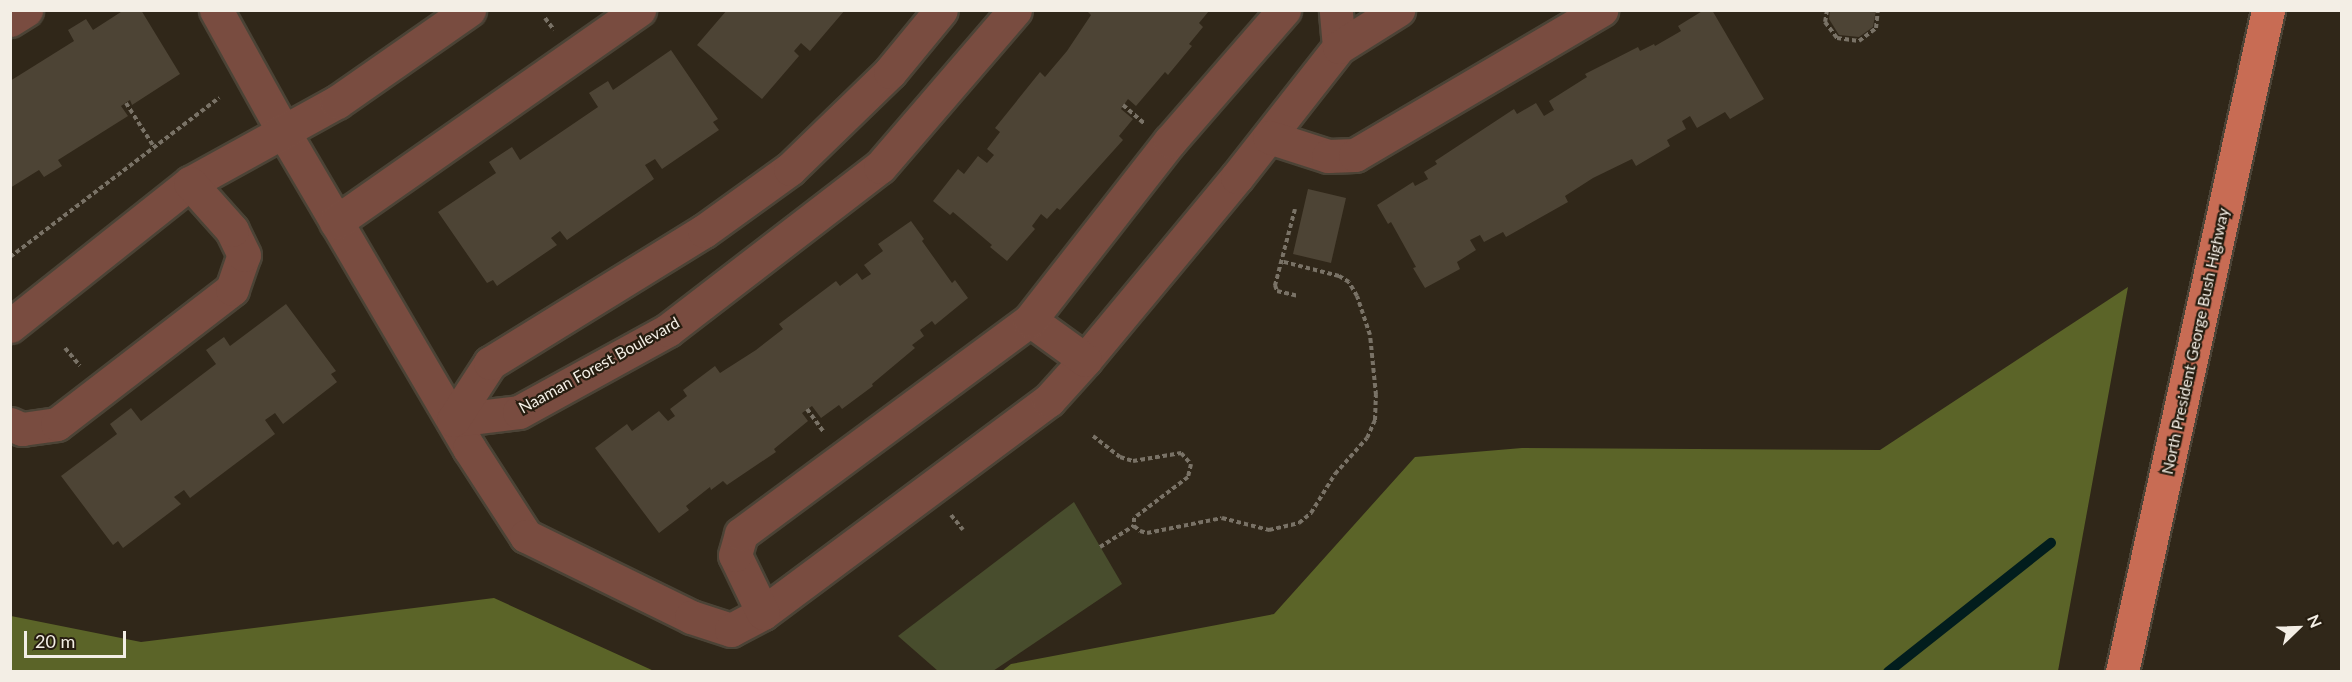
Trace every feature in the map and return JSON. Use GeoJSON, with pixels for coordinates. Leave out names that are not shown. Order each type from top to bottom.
{"type":"FeatureCollection","features":[{"type":"Feature","properties":{"kind":"main road","name":"North President George Bush Highway"},"geometry":{"type":"LineString","coordinates":[[2122,672],[2268,10]]}},
{"type":"Feature","properties":{"kind":"street"},"geometry":{"type":"LineString","coordinates":[[10,20],[26,10]]}},
{"type":"Feature","properties":{"kind":"street"},"geometry":{"type":"LineString","coordinates":[[10,326],[190,183],[337,102],[469,10]]}},
{"type":"Feature","properties":{"kind":"street"},"geometry":{"type":"LineString","coordinates":[[336,222],[639,10]]}},
{"type":"Feature","properties":{"kind":"street"},"geometry":{"type":"LineString","coordinates":[[453,420],[490,363],[704,231],[790,169],[890,72],[941,10]]}},
{"type":"Feature","properties":{"kind":"street","name":"Naaman Forest Boulevard"},"geometry":{"type":"LineString","coordinates":[[453,420],[519,412],[668,330],[880,167],[1015,10]]}},
{"type":"Feature","properties":{"kind":"street"},"geometry":{"type":"LineString","coordinates":[[763,613],[735,555],[741,534],[1030,320],[1170,141],[1284,10]]}},
{"type":"Feature","properties":{"kind":"street"},"geometry":{"type":"LineString","coordinates":[[1336,10],[1339,46]]}},
{"type":"Feature","properties":{"kind":"street"},"geometry":{"type":"LineString","coordinates":[[218,11],[283,131],[336,222],[453,420],[526,537],[691,617],[731,630],[763,613],[1049,400],[1085,360],[1269,137],[1339,46],[1398,10]]}},
{"type":"Feature","properties":{"kind":"street"},"geometry":{"type":"LineString","coordinates":[[1269,137],[1328,156],[1355,154],[1601,10]]}},
{"type":"Feature","properties":{"kind":"street"},"geometry":{"type":"LineString","coordinates":[[10,424],[22,429],[57,424],[232,289],[244,255],[232,230],[190,183]]}},
{"type":"Feature","properties":{"kind":"street"},"geometry":{"type":"LineString","coordinates":[[1030,320],[1085,360]]}},
{"type":"Feature","properties":{"kind":"path"},"geometry":{"type":"LineString","coordinates":[[1827,10],[1825,22],[1837,38],[1859,41],[1876,28],[1878,10]]}},
{"type":"Feature","properties":{"kind":"path"},"geometry":{"type":"LineString","coordinates":[[10,257],[219,98]]}},
{"type":"Feature","properties":{"kind":"path"},"geometry":{"type":"LineString","coordinates":[[126,103],[154,147]]}},
{"type":"Feature","properties":{"kind":"path"},"geometry":{"type":"LineString","coordinates":[[1123,105],[1146,124]]}},
{"type":"Feature","properties":{"kind":"path"},"geometry":{"type":"LineString","coordinates":[[1295,209],[1276,275],[1277,291],[1298,296]]}},
{"type":"Feature","properties":{"kind":"path"},"geometry":{"type":"LineString","coordinates":[[1134,526],[1147,533],[1208,519],[1222,519],[1269,530],[1299,523],[1311,513],[1335,474],[1367,438],[1375,420],[1376,395],[1370,335],[1357,296],[1348,282],[1339,276],[1280,261]]}},
{"type":"Feature","properties":{"kind":"path"},"geometry":{"type":"LineString","coordinates":[[65,348],[82,369]]}},
{"type":"Feature","properties":{"kind":"path"},"geometry":{"type":"LineString","coordinates":[[807,410],[829,440]]}},
{"type":"Feature","properties":{"kind":"path"},"geometry":{"type":"LineString","coordinates":[[1093,436],[1120,457],[1133,461],[1181,453],[1191,464],[1188,477],[1139,512],[1134,518],[1134,526]]}},
{"type":"Feature","properties":{"kind":"path"},"geometry":{"type":"LineString","coordinates":[[945,507],[963,530]]}},
{"type":"Feature","properties":{"kind":"path"},"geometry":{"type":"LineString","coordinates":[[1100,547],[1134,526]]}},
{"type":"Feature","properties":{"kind":"green space"},"geometry":{"type":"Polygon","coordinates":[[[2128,287],[2058,671],[1002,671],[1011,664],[1274,614],[1415,457],[1522,448],[1880,450],[2128,287]]]}},
{"type":"Feature","properties":{"kind":"green space"},"geometry":{"type":"Polygon","coordinates":[[[1074,502],[1122,584],[993,671],[938,671],[898,636],[1074,502]]]}},
{"type":"Feature","properties":{"kind":"green space"},"geometry":{"type":"Polygon","coordinates":[[[494,598],[654,671],[11,671],[11,616],[141,642],[494,598]]]}},
{"type":"Feature","properties":{"kind":"building"},"geometry":{"type":"Polygon","coordinates":[[[124,10],[141,10],[180,74],[132,105],[130,100],[121,106],[128,116],[58,160],[62,166],[44,177],[39,170],[10,188],[10,81],[74,41],[68,30],[86,19],[93,30],[124,10]]]}},
{"type":"Feature","properties":{"kind":"building"},"geometry":{"type":"Polygon","coordinates":[[[727,10],[845,10],[810,51],[801,43],[794,51],[799,56],[762,99],[697,45],[727,10]]]}},
{"type":"Feature","properties":{"kind":"building"},"geometry":{"type":"Polygon","coordinates":[[[1086,10],[1209,11],[1199,23],[1203,27],[1189,44],[1192,46],[1168,75],[1165,72],[1136,106],[1128,99],[1121,109],[1133,119],[1119,136],[1123,140],[1060,210],[1057,208],[1047,219],[1041,214],[1032,226],[1035,229],[1007,261],[953,212],[950,215],[933,201],[958,169],[964,174],[978,156],[987,163],[994,155],[987,149],[1000,132],[995,128],[1040,72],[1045,77],[1067,51],[1091,15],[1086,10]]]}},
{"type":"Feature","properties":{"kind":"building"},"geometry":{"type":"Polygon","coordinates":[[[1704,10],[1712,10],[1764,99],[1730,119],[1725,112],[1697,128],[1690,116],[1682,121],[1686,129],[1667,140],[1670,146],[1636,166],[1632,159],[1593,178],[1565,196],[1568,202],[1506,237],[1503,232],[1484,242],[1480,235],[1470,240],[1476,250],[1457,262],[1460,269],[1425,288],[1391,222],[1388,224],[1377,205],[1413,182],[1415,186],[1428,179],[1424,172],[1437,164],[1435,161],[1514,109],[1517,114],[1536,103],[1544,116],[1554,110],[1549,101],[1587,77],[1585,74],[1638,47],[1640,51],[1654,44],[1655,46],[1681,31],[1678,26],[1704,10]]]}},
{"type":"Feature","properties":{"kind":"building"},"geometry":{"type":"Polygon","coordinates":[[[1830,10],[1876,10],[1873,27],[1859,37],[1839,35],[1829,19],[1830,10]]]}},
{"type":"Feature","properties":{"kind":"building"},"geometry":{"type":"Polygon","coordinates":[[[671,50],[718,119],[713,122],[719,130],[662,169],[655,159],[645,165],[654,179],[567,240],[560,231],[551,238],[557,245],[497,286],[493,280],[487,283],[438,212],[496,173],[489,162],[512,147],[520,160],[598,107],[589,93],[608,81],[613,90],[671,50]]]}},
{"type":"Feature","properties":{"kind":"building"},"geometry":{"type":"Polygon","coordinates":[[[1308,189],[1346,198],[1331,263],[1293,254],[1308,189]]]}},
{"type":"Feature","properties":{"kind":"building"},"geometry":{"type":"Polygon","coordinates":[[[911,221],[924,239],[922,241],[952,283],[955,280],[968,298],[935,325],[932,321],[920,330],[924,336],[912,345],[915,348],[872,384],[873,386],[842,409],[839,405],[821,418],[812,406],[802,413],[808,421],[774,449],[776,452],[727,485],[723,481],[711,490],[710,487],[686,506],[689,510],[659,533],[595,448],[627,424],[632,431],[659,411],[668,421],[675,416],[670,409],[687,396],[683,390],[715,366],[720,373],[756,350],[783,329],[779,324],[836,281],[840,286],[857,273],[862,280],[871,274],[864,265],[883,251],[878,244],[911,221]]]}},
{"type":"Feature","properties":{"kind":"building"},"geometry":{"type":"Polygon","coordinates":[[[286,304],[336,371],[331,374],[337,382],[283,424],[275,413],[265,420],[275,434],[190,498],[184,490],[174,497],[181,504],[123,548],[118,541],[113,545],[61,476],[117,434],[110,424],[131,408],[141,421],[216,364],[206,350],[224,337],[230,346],[286,304]]]}},
{"type":"Feature","properties":{"kind":"waterway"},"geometry":{"type":"LineString","coordinates":[[1888,672],[2051,543]]}}]}
